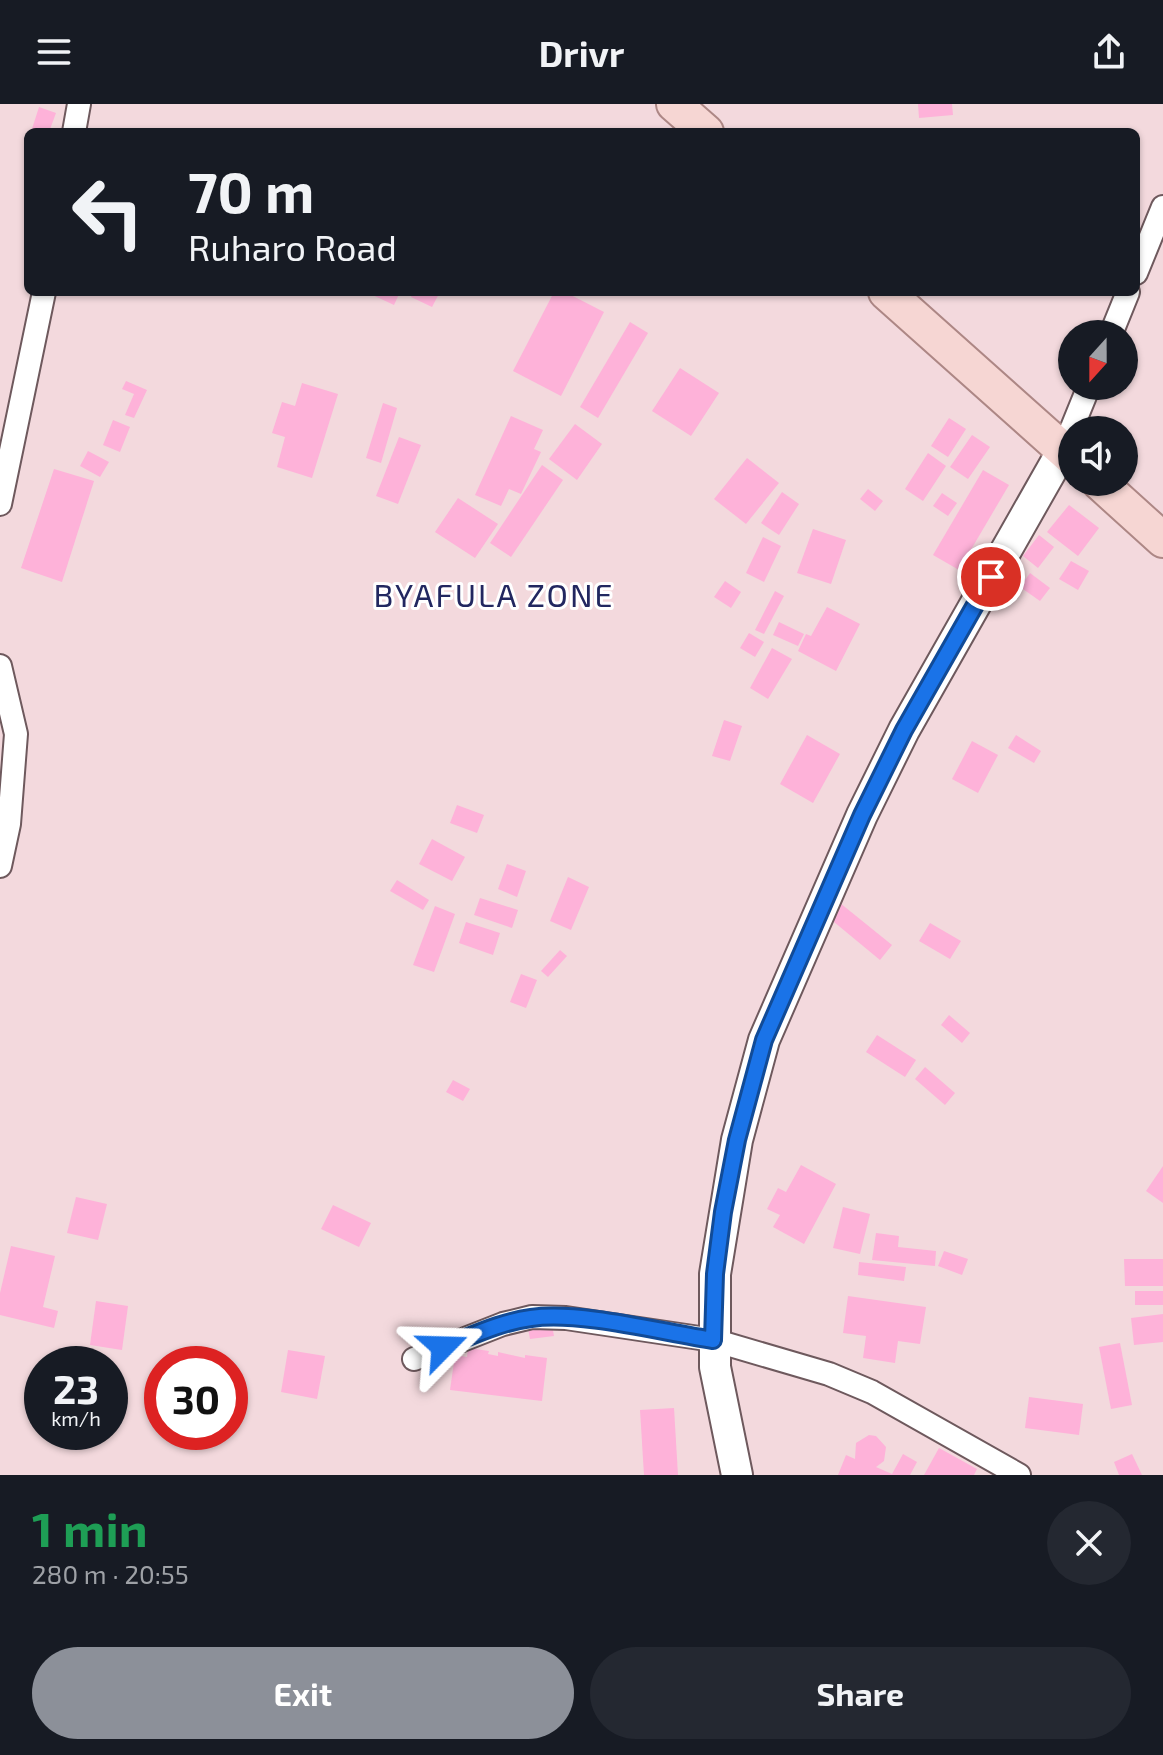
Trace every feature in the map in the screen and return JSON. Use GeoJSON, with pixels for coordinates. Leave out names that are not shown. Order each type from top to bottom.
{"type":"FeatureCollection","features":[{"type":"Feature","properties":{"kind":"main road"},"geometry":{"type":"LineString","coordinates":[[674,104],[701,128]]}},
{"type":"Feature","properties":{"kind":"main road"},"geometry":{"type":"LineString","coordinates":[[890,296],[1058,445]]}},
{"type":"Feature","properties":{"kind":"main road"},"geometry":{"type":"LineString","coordinates":[[1114,496],[1163,540]]}},
{"type":"Feature","properties":{"kind":"street"},"geometry":{"type":"LineString","coordinates":[[75,128],[79,104]]}},
{"type":"Feature","properties":{"kind":"street"},"geometry":{"type":"LineString","coordinates":[[1140,263],[1163,207]]}},
{"type":"Feature","properties":{"kind":"street"},"geometry":{"type":"LineString","coordinates":[[0,504],[43,296]]}},
{"type":"Feature","properties":{"kind":"street"},"geometry":{"type":"LineString","coordinates":[[1117,320],[1126,296]]}},
{"type":"Feature","properties":{"kind":"street"},"geometry":{"type":"LineString","coordinates":[[737,1475],[715,1367],[715,1274],[726,1197],[750,1088],[773,1016],[862,815],[904,730],[1058,471]]}},
{"type":"Feature","properties":{"kind":"street"},"geometry":{"type":"LineString","coordinates":[[0,666],[16,734],[9,824],[0,866]]}},
{"type":"Feature","properties":{"kind":"street"},"geometry":{"type":"LineString","coordinates":[[414,1359],[503,1324],[532,1317],[566,1318],[713,1340],[829,1374],[872,1392],[1019,1475]]}},
{"type":"Feature","properties":{"kind":"building"},"geometry":{"type":"Polygon","coordinates":[[[918,104],[952,104],[953,115],[919,118],[918,104]]]}},
{"type":"Feature","properties":{"kind":"building"},"geometry":{"type":"Polygon","coordinates":[[[39,107],[56,113],[50,128],[32,128],[39,107]]]}},
{"type":"Feature","properties":{"kind":"building"},"geometry":{"type":"Polygon","coordinates":[[[375,296],[398,296],[394,305],[375,296]]]}},
{"type":"Feature","properties":{"kind":"building"},"geometry":{"type":"Polygon","coordinates":[[[411,296],[438,296],[432,307],[411,296]]]}},
{"type":"Feature","properties":{"kind":"building"},"geometry":{"type":"Polygon","coordinates":[[[552,296],[573,296],[604,312],[561,396],[513,371],[552,296]]]}},
{"type":"Feature","properties":{"kind":"building"},"geometry":{"type":"Polygon","coordinates":[[[630,322],[648,333],[598,418],[580,407],[630,322]]]}},
{"type":"Feature","properties":{"kind":"building"},"geometry":{"type":"Polygon","coordinates":[[[680,368],[719,393],[691,436],[652,411],[680,368]]]}},
{"type":"Feature","properties":{"kind":"building"},"geometry":{"type":"Polygon","coordinates":[[[126,381],[147,390],[134,418],[125,415],[134,394],[122,389],[126,381]]]}},
{"type":"Feature","properties":{"kind":"building"},"geometry":{"type":"Polygon","coordinates":[[[302,383],[338,394],[312,478],[277,467],[285,437],[272,433],[282,402],[295,406],[302,383]]]}},
{"type":"Feature","properties":{"kind":"building"},"geometry":{"type":"Polygon","coordinates":[[[383,403],[397,408],[381,463],[366,458],[383,403]]]}},
{"type":"Feature","properties":{"kind":"building"},"geometry":{"type":"Polygon","coordinates":[[[511,416],[543,430],[534,449],[541,452],[521,494],[509,489],[501,506],[475,495],[511,416]]]}},
{"type":"Feature","properties":{"kind":"building"},"geometry":{"type":"Polygon","coordinates":[[[949,418],[966,429],[948,457],[931,446],[949,418]]]}},
{"type":"Feature","properties":{"kind":"building"},"geometry":{"type":"Polygon","coordinates":[[[113,420],[130,427],[120,452],[103,445],[113,420]]]}},
{"type":"Feature","properties":{"kind":"building"},"geometry":{"type":"Polygon","coordinates":[[[575,424],[602,444],[577,480],[549,459],[575,424]]]}},
{"type":"Feature","properties":{"kind":"building"},"geometry":{"type":"Polygon","coordinates":[[[972,435],[990,447],[968,479],[950,467],[972,435]]]}},
{"type":"Feature","properties":{"kind":"building"},"geometry":{"type":"Polygon","coordinates":[[[399,437],[421,445],[398,504],[376,496],[399,437]]]}},
{"type":"Feature","properties":{"kind":"building"},"geometry":{"type":"Polygon","coordinates":[[[88,451],[109,462],[100,477],[80,466],[88,451]]]}},
{"type":"Feature","properties":{"kind":"building"},"geometry":{"type":"Polygon","coordinates":[[[928,453],[946,466],[923,501],[905,489],[928,453]]]}},
{"type":"Feature","properties":{"kind":"building"},"geometry":{"type":"Polygon","coordinates":[[[747,458],[779,483],[746,524],[714,499],[747,458]]]}},
{"type":"Feature","properties":{"kind":"building"},"geometry":{"type":"Polygon","coordinates":[[[542,465],[563,480],[511,557],[490,543],[542,465]]]}},
{"type":"Feature","properties":{"kind":"building"},"geometry":{"type":"Polygon","coordinates":[[[54,469],[94,481],[62,582],[21,568],[54,469]]]}},
{"type":"Feature","properties":{"kind":"building"},"geometry":{"type":"Polygon","coordinates":[[[983,470],[1009,485],[959,570],[933,555],[983,470]]]}},
{"type":"Feature","properties":{"kind":"building"},"geometry":{"type":"Polygon","coordinates":[[[868,489],[883,501],[875,511],[860,499],[868,489]]]}},
{"type":"Feature","properties":{"kind":"building"},"geometry":{"type":"Polygon","coordinates":[[[782,492],[799,504],[779,535],[761,523],[782,492]]]}},
{"type":"Feature","properties":{"kind":"building"},"geometry":{"type":"Polygon","coordinates":[[[942,493],[957,503],[948,516],[933,506],[942,493]]]}},
{"type":"Feature","properties":{"kind":"building"},"geometry":{"type":"Polygon","coordinates":[[[458,498],[498,524],[475,558],[435,532],[458,498]]]}},
{"type":"Feature","properties":{"kind":"building"},"geometry":{"type":"Polygon","coordinates":[[[1069,505],[1099,528],[1078,556],[1047,532],[1069,505]]]}},
{"type":"Feature","properties":{"kind":"building"},"geometry":{"type":"Polygon","coordinates":[[[813,529],[846,540],[831,584],[797,573],[813,529]]]}},
{"type":"Feature","properties":{"kind":"building"},"geometry":{"type":"Polygon","coordinates":[[[1039,535],[1054,547],[1038,568],[1023,556],[1039,535]]]}},
{"type":"Feature","properties":{"kind":"building"},"geometry":{"type":"Polygon","coordinates":[[[763,537],[781,546],[764,582],[746,573],[763,537]]]}},
{"type":"Feature","properties":{"kind":"building"},"geometry":{"type":"Polygon","coordinates":[[[1071,561],[1089,571],[1078,590],[1059,579],[1071,561]]]}},
{"type":"Feature","properties":{"kind":"building"},"geometry":{"type":"Polygon","coordinates":[[[1030,573],[1050,588],[1040,601],[1020,587],[1030,573]]]}},
{"type":"Feature","properties":{"kind":"building"},"geometry":{"type":"Polygon","coordinates":[[[725,581],[741,592],[731,608],[714,597],[725,581]]]}},
{"type":"Feature","properties":{"kind":"building"},"geometry":{"type":"Polygon","coordinates":[[[775,591],[784,596],[764,634],[755,630],[775,591]]]}},
{"type":"Feature","properties":{"kind":"building"},"geometry":{"type":"Polygon","coordinates":[[[827,607],[860,624],[836,671],[798,651],[806,634],[811,636],[827,607]]]}},
{"type":"Feature","properties":{"kind":"building"},"geometry":{"type":"Polygon","coordinates":[[[779,622],[804,634],[798,646],[773,635],[779,622]]]}},
{"type":"Feature","properties":{"kind":"building"},"geometry":{"type":"Polygon","coordinates":[[[749,633],[764,642],[755,657],[740,648],[749,633]]]}},
{"type":"Feature","properties":{"kind":"building"},"geometry":{"type":"Polygon","coordinates":[[[772,648],[792,659],[768,699],[750,688],[772,648]]]}},
{"type":"Feature","properties":{"kind":"building"},"geometry":{"type":"Polygon","coordinates":[[[724,720],[742,726],[730,761],[712,756],[724,720]]]}},
{"type":"Feature","properties":{"kind":"building"},"geometry":{"type":"Polygon","coordinates":[[[807,735],[840,754],[813,803],[780,784],[807,735]]]}},
{"type":"Feature","properties":{"kind":"building"},"geometry":{"type":"Polygon","coordinates":[[[1016,735],[1041,751],[1034,763],[1008,748],[1016,735]]]}},
{"type":"Feature","properties":{"kind":"building"},"geometry":{"type":"Polygon","coordinates":[[[972,741],[998,755],[978,793],[952,779],[972,741]]]}},
{"type":"Feature","properties":{"kind":"building"},"geometry":{"type":"Polygon","coordinates":[[[457,805],[484,815],[477,833],[450,823],[457,805]]]}},
{"type":"Feature","properties":{"kind":"building"},"geometry":{"type":"Polygon","coordinates":[[[432,839],[465,857],[452,881],[419,864],[432,839]]]}},
{"type":"Feature","properties":{"kind":"building"},"geometry":{"type":"Polygon","coordinates":[[[507,864],[526,871],[517,897],[498,889],[507,864]]]}},
{"type":"Feature","properties":{"kind":"building"},"geometry":{"type":"Polygon","coordinates":[[[568,877],[589,887],[571,930],[550,921],[568,877]]]}},
{"type":"Feature","properties":{"kind":"building"},"geometry":{"type":"Polygon","coordinates":[[[397,880],[429,900],[423,910],[390,891],[397,880]]]}},
{"type":"Feature","properties":{"kind":"building"},"geometry":{"type":"Polygon","coordinates":[[[480,898],[518,910],[512,928],[474,915],[480,898]]]}},
{"type":"Feature","properties":{"kind":"building"},"geometry":{"type":"Polygon","coordinates":[[[840,903],[892,945],[880,960],[828,917],[840,903]]]}},
{"type":"Feature","properties":{"kind":"building"},"geometry":{"type":"Polygon","coordinates":[[[435,906],[455,914],[434,972],[413,965],[435,906]]]}},
{"type":"Feature","properties":{"kind":"building"},"geometry":{"type":"Polygon","coordinates":[[[466,922],[500,933],[493,955],[459,943],[466,922]]]}},
{"type":"Feature","properties":{"kind":"building"},"geometry":{"type":"Polygon","coordinates":[[[930,923],[961,941],[950,959],[919,941],[930,923]]]}},
{"type":"Feature","properties":{"kind":"building"},"geometry":{"type":"Polygon","coordinates":[[[560,950],[567,956],[548,977],[541,971],[560,950]]]}},
{"type":"Feature","properties":{"kind":"building"},"geometry":{"type":"Polygon","coordinates":[[[521,974],[537,980],[526,1008],[510,1002],[521,974]]]}},
{"type":"Feature","properties":{"kind":"building"},"geometry":{"type":"Polygon","coordinates":[[[949,1015],[970,1033],[962,1043],[941,1025],[949,1015]]]}},
{"type":"Feature","properties":{"kind":"building"},"geometry":{"type":"Polygon","coordinates":[[[877,1035],[916,1060],[905,1077],[866,1052],[877,1035]]]}},
{"type":"Feature","properties":{"kind":"building"},"geometry":{"type":"Polygon","coordinates":[[[925,1067],[955,1093],[945,1105],[915,1079],[925,1067]]]}},
{"type":"Feature","properties":{"kind":"building"},"geometry":{"type":"Polygon","coordinates":[[[453,1080],[470,1089],[463,1101],[446,1092],[453,1080]]]}},
{"type":"Feature","properties":{"kind":"building"},"geometry":{"type":"Polygon","coordinates":[[[801,1165],[836,1184],[804,1244],[773,1227],[780,1215],[767,1209],[778,1188],[786,1192],[801,1165]]]}},
{"type":"Feature","properties":{"kind":"building"},"geometry":{"type":"Polygon","coordinates":[[[1163,1166],[1163,1203],[1146,1191],[1163,1166]]]}},
{"type":"Feature","properties":{"kind":"building"},"geometry":{"type":"Polygon","coordinates":[[[76,1197],[107,1204],[98,1240],[67,1233],[76,1197]]]}},
{"type":"Feature","properties":{"kind":"building"},"geometry":{"type":"Polygon","coordinates":[[[333,1205],[371,1223],[359,1247],[321,1229],[333,1205]]]}},
{"type":"Feature","properties":{"kind":"building"},"geometry":{"type":"Polygon","coordinates":[[[843,1207],[870,1214],[860,1254],[833,1248],[843,1207]]]}},
{"type":"Feature","properties":{"kind":"building"},"geometry":{"type":"Polygon","coordinates":[[[876,1233],[899,1236],[898,1247],[936,1251],[935,1266],[872,1260],[876,1233]]]}},
{"type":"Feature","properties":{"kind":"building"},"geometry":{"type":"Polygon","coordinates":[[[11,1246],[55,1256],[43,1307],[58,1311],[54,1328],[0,1315],[0,1293],[11,1246]]]}},
{"type":"Feature","properties":{"kind":"building"},"geometry":{"type":"Polygon","coordinates":[[[944,1251],[968,1259],[962,1275],[938,1266],[944,1251]]]}},
{"type":"Feature","properties":{"kind":"building"},"geometry":{"type":"Polygon","coordinates":[[[1124,1259],[1163,1259],[1163,1286],[1125,1286],[1124,1259]]]}},
{"type":"Feature","properties":{"kind":"building"},"geometry":{"type":"Polygon","coordinates":[[[859,1262],[906,1267],[904,1281],[858,1275],[859,1262]]]}},
{"type":"Feature","properties":{"kind":"building"},"geometry":{"type":"Polygon","coordinates":[[[1135,1291],[1163,1291],[1163,1305],[1135,1305],[1135,1291]]]}},
{"type":"Feature","properties":{"kind":"building"},"geometry":{"type":"Polygon","coordinates":[[[848,1296],[926,1307],[920,1344],[898,1341],[895,1363],[863,1358],[866,1336],[843,1333],[848,1296]]]}},
{"type":"Feature","properties":{"kind":"building"},"geometry":{"type":"Polygon","coordinates":[[[96,1301],[128,1306],[123,1346],[90,1345],[96,1301]]]}},
{"type":"Feature","properties":{"kind":"building"},"geometry":{"type":"Polygon","coordinates":[[[1163,1314],[1163,1342],[1134,1345],[1131,1318],[1163,1314]]]}},
{"type":"Feature","properties":{"kind":"building"},"geometry":{"type":"Polygon","coordinates":[[[551,1320],[554,1336],[530,1339],[527,1323],[551,1320]]]}},
{"type":"Feature","properties":{"kind":"building"},"geometry":{"type":"Polygon","coordinates":[[[1120,1343],[1132,1405],[1111,1409],[1099,1347],[1120,1343]]]}},
{"type":"Feature","properties":{"kind":"building"},"geometry":{"type":"Polygon","coordinates":[[[468,1348],[489,1351],[488,1354],[498,1356],[498,1352],[525,1358],[525,1355],[547,1358],[542,1401],[450,1390],[455,1355],[467,1357],[468,1348]]]}},
{"type":"Feature","properties":{"kind":"building"},"geometry":{"type":"Polygon","coordinates":[[[288,1350],[325,1356],[317,1399],[281,1392],[288,1350]]]}},
{"type":"Feature","properties":{"kind":"building"},"geometry":{"type":"Polygon","coordinates":[[[1029,1397],[1083,1404],[1079,1435],[1025,1428],[1029,1397]]]}},
{"type":"Feature","properties":{"kind":"building"},"geometry":{"type":"Polygon","coordinates":[[[674,1408],[678,1475],[644,1475],[640,1410],[674,1408]]]}},
{"type":"Feature","properties":{"kind":"building"},"geometry":{"type":"Polygon","coordinates":[[[869,1435],[876,1436],[886,1447],[884,1461],[876,1467],[892,1474],[903,1454],[917,1462],[910,1475],[838,1475],[846,1455],[855,1459],[856,1443],[869,1435]]]}},
{"type":"Feature","properties":{"kind":"building"},"geometry":{"type":"Polygon","coordinates":[[[939,1448],[977,1469],[974,1475],[924,1475],[939,1448]]]}},
{"type":"Feature","properties":{"kind":"building"},"geometry":{"type":"Polygon","coordinates":[[[1132,1454],[1142,1475],[1119,1475],[1114,1462],[1132,1454]]]}},
{"type":"Feature","properties":{"kind":"district","name":"BYAFULA ZONE"},"geometry":{"type":"Point","coordinates":[494,596]}},
{"type":"Feature","properties":{"kind":"route"},"geometry":{"type":"LineString","coordinates":[[443,1347],[503,1324],[532,1317],[587,1320],[713,1340],[715,1274],[723,1212],[737,1140],[764,1040],[862,815],[904,730],[991,577]]}}]}
